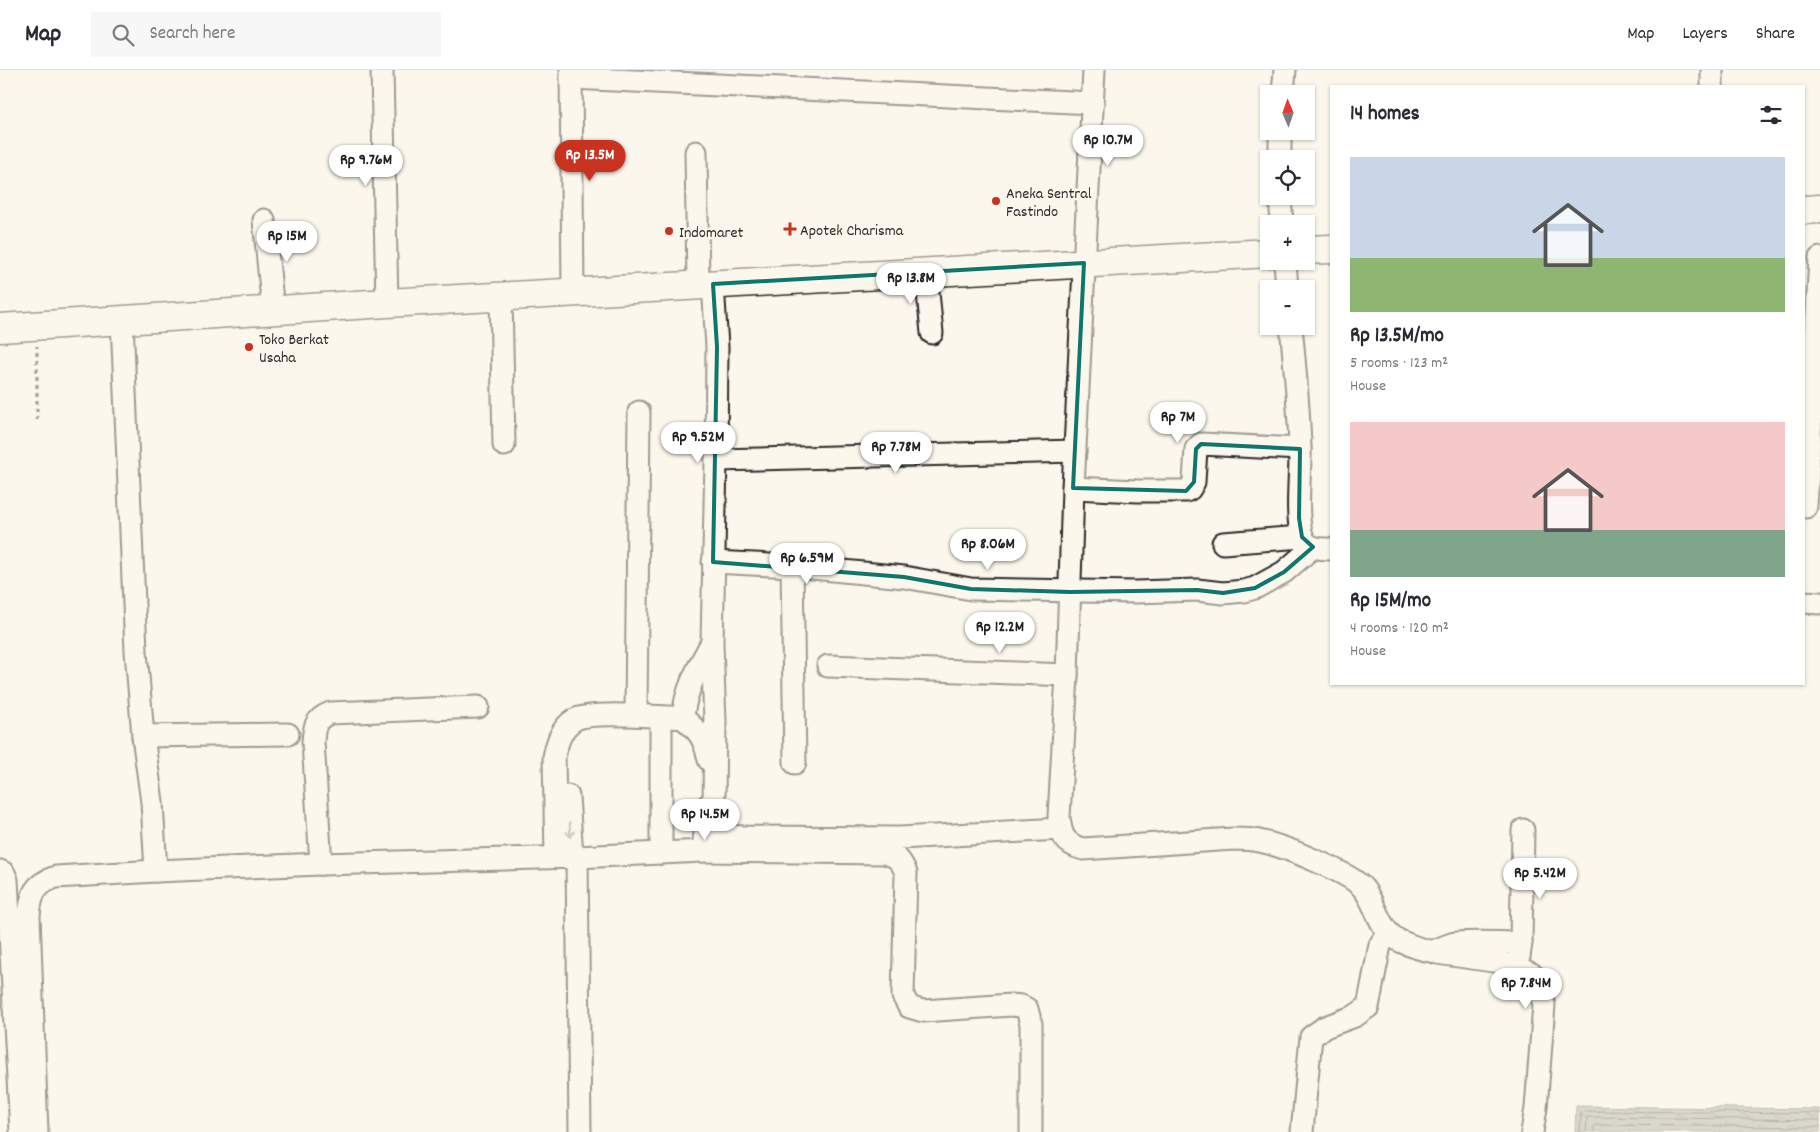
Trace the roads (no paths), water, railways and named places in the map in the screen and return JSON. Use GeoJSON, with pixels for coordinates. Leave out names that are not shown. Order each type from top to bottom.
{"type":"FeatureCollection","features":[{"type":"Feature","properties":{"kind":"highway"},"geometry":{"type":"LineString","coordinates":[[1805,210],[1820,209]]}},
{"type":"Feature","properties":{"kind":"highway"},"geometry":{"type":"LineString","coordinates":[[1315,249],[1330,248]]}},
{"type":"Feature","properties":{"kind":"highway"},"geometry":{"type":"LineString","coordinates":[[0,328],[386,303],[1260,253]]}},
{"type":"Feature","properties":{"kind":"street"},"geometry":{"type":"LineString","coordinates":[[382,70],[386,303]]}},
{"type":"Feature","properties":{"kind":"street"},"geometry":{"type":"LineString","coordinates":[[1284,85],[1285,70]]}},
{"type":"Feature","properties":{"kind":"street"},"geometry":{"type":"LineString","coordinates":[[1712,70],[1712,85]]}},
{"type":"Feature","properties":{"kind":"street"},"geometry":{"type":"LineString","coordinates":[[1092,72],[1093,103],[1073,488],[1068,675],[1058,817],[1060,829],[1064,838],[1072,846],[1083,849],[1233,839],[1257,840],[1278,846],[1349,878],[1362,887],[1370,899],[1378,919],[1388,933],[1400,941],[1445,955],[1500,962],[1532,974],[1539,984],[1544,1005],[1536,1108],[1532,1132]]}},
{"type":"Feature","properties":{"kind":"street"},"geometry":{"type":"LineString","coordinates":[[573,293],[571,74],[1093,103]]}},
{"type":"Feature","properties":{"kind":"street"},"geometry":{"type":"LineString","coordinates":[[696,152],[705,285],[717,347],[712,644],[715,722],[714,804],[715,821],[720,832],[730,836],[743,837],[900,838],[1060,829]]}},
{"type":"Feature","properties":{"kind":"street"},"geometry":{"type":"LineString","coordinates":[[264,220],[273,311]]}},
{"type":"Feature","properties":{"kind":"street"},"geometry":{"type":"LineString","coordinates":[[1810,506],[1820,258]]}},
{"type":"Feature","properties":{"kind":"street"},"geometry":{"type":"LineString","coordinates":[[926,272],[932,333]]}},
{"type":"Feature","properties":{"kind":"street"},"geometry":{"type":"LineString","coordinates":[[501,297],[504,445]]}},
{"type":"Feature","properties":{"kind":"street"},"geometry":{"type":"LineString","coordinates":[[122,320],[136,651],[143,736],[152,802],[156,871]]}},
{"type":"Feature","properties":{"kind":"street"},"geometry":{"type":"LineString","coordinates":[[1292,335],[1300,448],[1299,518],[1315,544]]}},
{"type":"Feature","properties":{"kind":"street"},"geometry":{"type":"LineString","coordinates":[[636,715],[639,412]]}},
{"type":"Feature","properties":{"kind":"street"},"geometry":{"type":"LineString","coordinates":[[1073,488],[1186,491],[1190,489],[1194,482],[1196,449],[1201,444],[1300,448]]}},
{"type":"Feature","properties":{"kind":"street"},"geometry":{"type":"LineString","coordinates":[[716,460],[1075,452]]}},
{"type":"Feature","properties":{"kind":"street"},"geometry":{"type":"LineString","coordinates":[[1223,543],[1315,544]]}},
{"type":"Feature","properties":{"kind":"street"},"geometry":{"type":"LineString","coordinates":[[713,562],[792,566],[904,577],[971,589],[1070,592],[1196,590],[1223,593],[1255,588],[1284,572],[1315,544]]}},
{"type":"Feature","properties":{"kind":"street"},"geometry":{"type":"LineString","coordinates":[[792,566],[795,763]]}},
{"type":"Feature","properties":{"kind":"street"},"geometry":{"type":"LineString","coordinates":[[1805,602],[1820,603]]}},
{"type":"Feature","properties":{"kind":"street"},"geometry":{"type":"LineString","coordinates":[[683,718],[688,688],[712,644]]}},
{"type":"Feature","properties":{"kind":"street"},"geometry":{"type":"LineString","coordinates":[[828,666],[1068,675]]}},
{"type":"Feature","properties":{"kind":"street"},"geometry":{"type":"LineString","coordinates":[[320,864],[313,742],[316,723],[321,717],[330,714],[478,706]]}},
{"type":"Feature","properties":{"kind":"street"},"geometry":{"type":"LineString","coordinates":[[580,1132],[568,857],[554,764],[557,744],[565,728],[574,720],[587,716],[636,715],[683,718],[698,730],[705,743],[710,762],[703,852]]}},
{"type":"Feature","properties":{"kind":"street"},"geometry":{"type":"LineString","coordinates":[[661,717],[661,854]]}},
{"type":"Feature","properties":{"kind":"street"},"geometry":{"type":"LineString","coordinates":[[143,736],[288,734]]}},
{"type":"Feature","properties":{"kind":"street"},"geometry":{"type":"LineString","coordinates":[[1518,968],[1521,943],[1523,830]]}},
{"type":"Feature","properties":{"kind":"street"},"geometry":{"type":"LineString","coordinates":[[37,1132],[29,916],[30,903],[35,889],[43,881],[56,877],[156,871],[703,852],[884,853],[896,856],[902,863],[906,873],[903,996],[905,1002],[909,1007],[923,1011],[1011,1005],[1028,1009],[1031,1024],[1032,1132]]}},
{"type":"Feature","properties":{"kind":"street"},"geometry":{"type":"LineString","coordinates":[[0,870],[4,873],[7,880],[21,1132]]}},
{"type":"Feature","properties":{"kind":"street"},"geometry":{"type":"LineString","coordinates":[[1302,1132],[1311,1037],[1325,1027],[1355,1016],[1368,1007],[1380,945],[1388,933]]}},
{"type":"Feature","properties":{"kind":"street"},"geometry":{"type":"LineString","coordinates":[[1432,951],[1454,943],[1521,943]]}},
{"type":"Feature","properties":{"kind":"water"},"geometry":{"type":"Polygon","coordinates":[[[1576,1106],[1820,1109],[1820,1132],[1575,1132],[1576,1106]]]}},
{"type":"Feature","properties":{"kind":"place","name":"Aneka Sentral Fastindo"},"geometry":{"type":"Point","coordinates":[996,201]}},
{"type":"Feature","properties":{"kind":"place","name":"Apotek Charisma"},"geometry":{"type":"Point","coordinates":[790,229]}},
{"type":"Feature","properties":{"kind":"place","name":"Indomaret"},"geometry":{"type":"Point","coordinates":[669,231]}},
{"type":"Feature","properties":{"kind":"place","name":"Toko Berkat Usaha"},"geometry":{"type":"Point","coordinates":[249,347]}}]}
